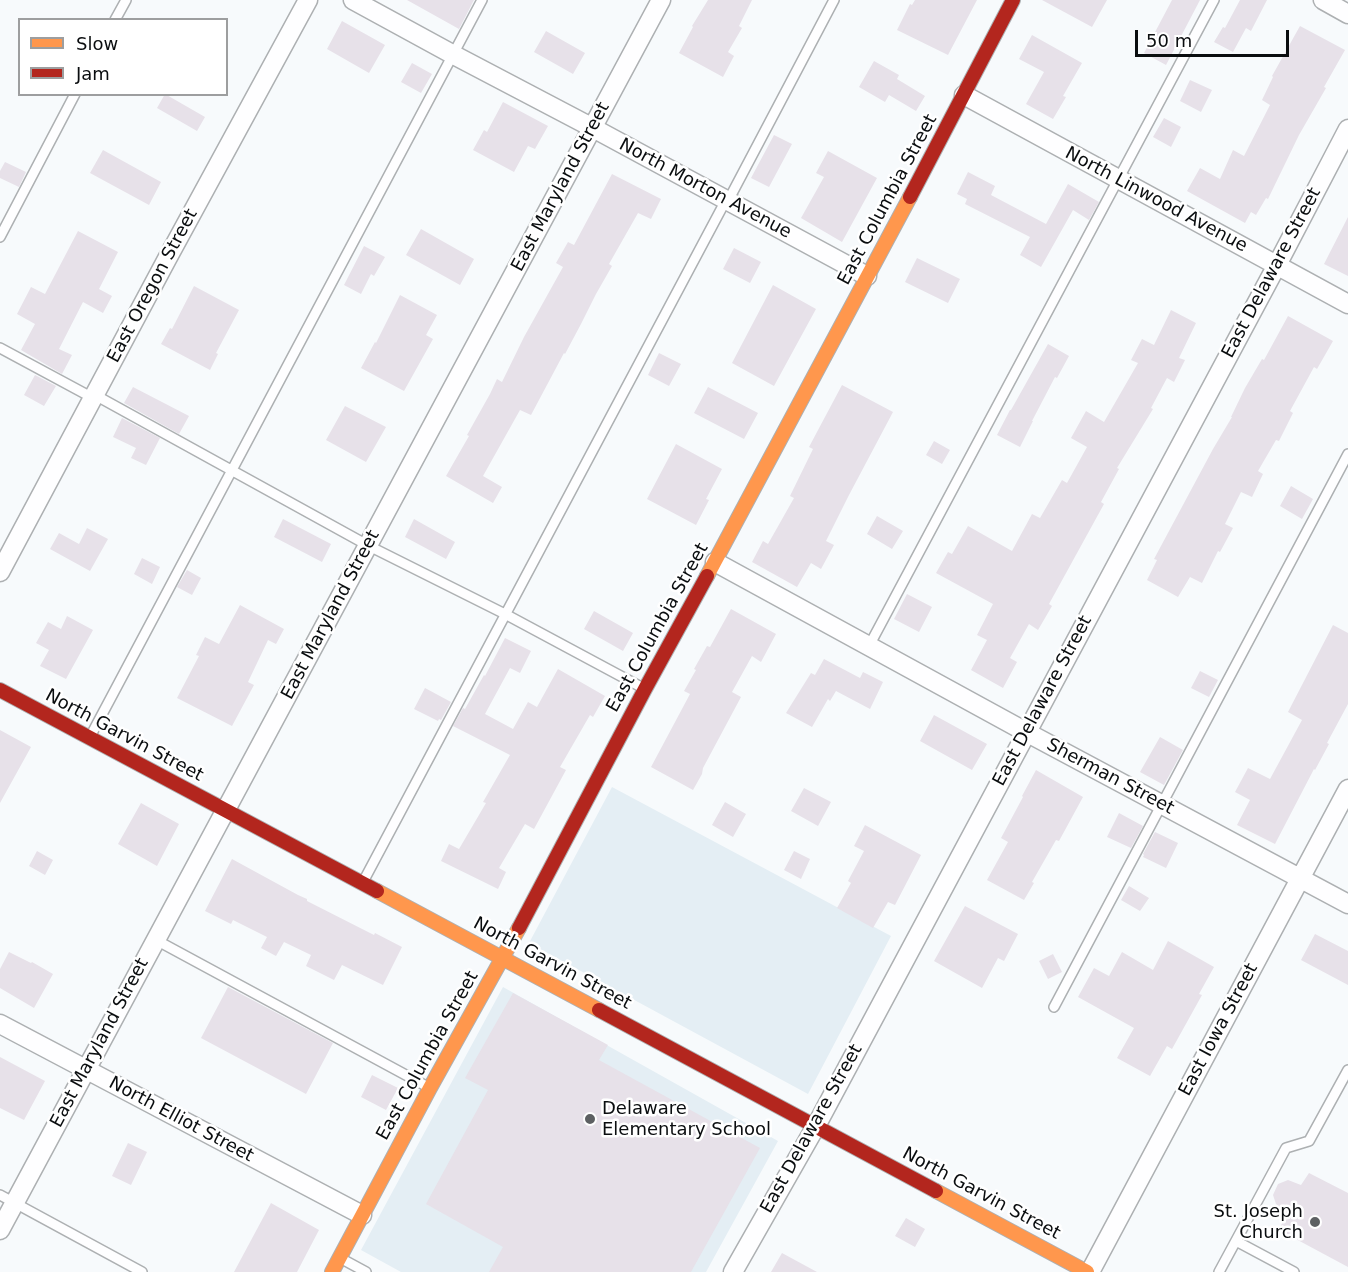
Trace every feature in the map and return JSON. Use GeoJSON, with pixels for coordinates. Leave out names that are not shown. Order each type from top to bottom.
{"type":"FeatureCollection","features":[{"type":"Feature","properties":{"kind":"main road","name":"East Columbia Street"},"geometry":{"type":"LineString","coordinates":[[332,1272],[430,1088],[503,958],[1013,0]]}},
{"type":"Feature","properties":{"kind":"main road","name":"North Garvin Street"},"geometry":{"type":"LineString","coordinates":[[0,690],[1088,1272]]}},
{"type":"Feature","properties":{"kind":"street","name":"East Oregon Street"},"geometry":{"type":"LineString","coordinates":[[0,572],[308,0]]}},
{"type":"Feature","properties":{"kind":"street","name":"North Morton Avenue"},"geometry":{"type":"LineString","coordinates":[[353,0],[867,276]]}},
{"type":"Feature","properties":{"kind":"street","name":"East Maryland Street"},"geometry":{"type":"LineString","coordinates":[[0,1230],[8,1199],[86,1070],[661,0]]}},
{"type":"Feature","properties":{"kind":"street"},"geometry":{"type":"LineString","coordinates":[[1323,0],[1348,14]]}},
{"type":"Feature","properties":{"kind":"street","name":"North Linwood Avenue"},"geometry":{"type":"LineString","coordinates":[[964,95],[1348,304]]}},
{"type":"Feature","properties":{"kind":"street","name":"East Delaware Street"},"geometry":{"type":"LineString","coordinates":[[733,1272],[816,1126],[1348,129]]}},
{"type":"Feature","properties":{"kind":"street","name":"Sherman Street"},"geometry":{"type":"LineString","coordinates":[[715,562],[1348,904]]}},
{"type":"Feature","properties":{"kind":"street","name":"East Iowa Street"},"geometry":{"type":"LineString","coordinates":[[1088,1272],[1348,789]]}},
{"type":"Feature","properties":{"kind":"street","name":"North Elliot Street"},"geometry":{"type":"LineString","coordinates":[[0,1024],[362,1215]]}},
{"type":"Feature","properties":{"kind":"lane"},"geometry":{"type":"LineString","coordinates":[[116,18],[126,0]]}},
{"type":"Feature","properties":{"kind":"lane"},"geometry":{"type":"LineString","coordinates":[[89,738],[482,0]]}},
{"type":"Feature","properties":{"kind":"lane"},"geometry":{"type":"LineString","coordinates":[[362,884],[834,0]]}},
{"type":"Feature","properties":{"kind":"lane"},"geometry":{"type":"LineString","coordinates":[[869,646],[1214,0]]}},
{"type":"Feature","properties":{"kind":"lane"},"geometry":{"type":"LineString","coordinates":[[0,237],[74,96]]}},
{"type":"Feature","properties":{"kind":"lane"},"geometry":{"type":"LineString","coordinates":[[0,348],[369,546],[505,614],[645,689]]}},
{"type":"Feature","properties":{"kind":"lane"},"geometry":{"type":"LineString","coordinates":[[1054,1007],[1348,454]]}},
{"type":"Feature","properties":{"kind":"lane"},"geometry":{"type":"LineString","coordinates":[[156,940],[430,1088]]}},
{"type":"Feature","properties":{"kind":"lane"},"geometry":{"type":"LineString","coordinates":[[1219,1272],[1286,1148],[1309,1141],[1348,1070]]}},
{"type":"Feature","properties":{"kind":"lane"},"geometry":{"type":"LineString","coordinates":[[8,1199],[142,1272]]}},
{"type":"Feature","properties":{"kind":"lane"},"geometry":{"type":"LineString","coordinates":[[1236,1240],[1294,1272]]}},
{"type":"Feature","properties":{"kind":"lane"},"geometry":{"type":"LineString","coordinates":[[340,1258],[366,1272]]}},
{"type":"Feature","properties":{"kind":"shaded area"},"geometry":{"type":"Polygon","coordinates":[[[612,787],[891,936],[808,1094],[529,943],[612,787]]]}},
{"type":"Feature","properties":{"kind":"shaded area","name":"Delaware Elementary School"},"geometry":{"type":"Polygon","coordinates":[[[503,987],[778,1141],[706,1272],[401,1272],[361,1250],[503,987]]]}},
{"type":"Feature","properties":{"kind":"building"},"geometry":{"type":"Polygon","coordinates":[[[407,0],[474,0],[459,29],[407,0]]]}},
{"type":"Feature","properties":{"kind":"building"},"geometry":{"type":"Polygon","coordinates":[[[708,0],[752,0],[739,26],[742,28],[728,52],[734,56],[723,77],[679,53],[708,0]]]}},
{"type":"Feature","properties":{"kind":"building"},"geometry":{"type":"Polygon","coordinates":[[[915,0],[977,0],[948,55],[897,30],[910,4],[912,5],[915,0]]]}},
{"type":"Feature","properties":{"kind":"building"},"geometry":{"type":"Polygon","coordinates":[[[1042,0],[1107,0],[1092,27],[1042,0]]]}},
{"type":"Feature","properties":{"kind":"building"},"geometry":{"type":"Polygon","coordinates":[[[1172,0],[1200,0],[1166,65],[1144,53],[1172,0]]]}},
{"type":"Feature","properties":{"kind":"building"},"geometry":{"type":"Polygon","coordinates":[[[1240,0],[1267,0],[1251,31],[1246,28],[1233,52],[1214,42],[1223,27],[1225,28],[1240,0]]]}},
{"type":"Feature","properties":{"kind":"building"},"geometry":{"type":"Polygon","coordinates":[[[342,21],[385,45],[369,73],[327,49],[342,21]]]}},
{"type":"Feature","properties":{"kind":"building"},"geometry":{"type":"Polygon","coordinates":[[[1300,26],[1345,50],[1299,135],[1268,199],[1266,198],[1256,215],[1251,212],[1245,223],[1187,191],[1200,168],[1220,179],[1233,150],[1244,156],[1270,105],[1262,100],[1272,76],[1300,26]]]}},
{"type":"Feature","properties":{"kind":"building"},"geometry":{"type":"Polygon","coordinates":[[[546,31],[585,53],[573,74],[534,52],[546,31]]]}},
{"type":"Feature","properties":{"kind":"building"},"geometry":{"type":"Polygon","coordinates":[[[1032,35],[1082,63],[1053,119],[1026,104],[1044,72],[1019,59],[1032,35]]]}},
{"type":"Feature","properties":{"kind":"building"},"geometry":{"type":"Polygon","coordinates":[[[874,61],[899,75],[897,79],[925,96],[916,111],[889,95],[885,102],[859,87],[874,61]]]}},
{"type":"Feature","properties":{"kind":"building"},"geometry":{"type":"Polygon","coordinates":[[[412,63],[432,74],[421,93],[401,82],[412,63]]]}},
{"type":"Feature","properties":{"kind":"building"},"geometry":{"type":"Polygon","coordinates":[[[1190,80],[1212,90],[1201,112],[1180,101],[1190,80]]]}},
{"type":"Feature","properties":{"kind":"building"},"geometry":{"type":"Polygon","coordinates":[[[164,96],[168,96],[205,117],[197,131],[157,108],[164,96]]]}},
{"type":"Feature","properties":{"kind":"building"},"geometry":{"type":"Polygon","coordinates":[[[503,102],[548,126],[535,149],[528,146],[514,172],[473,150],[484,130],[487,132],[503,102]]]}},
{"type":"Feature","properties":{"kind":"building"},"geometry":{"type":"Polygon","coordinates":[[[1164,118],[1181,127],[1171,147],[1153,137],[1164,118]]]}},
{"type":"Feature","properties":{"kind":"building"},"geometry":{"type":"Polygon","coordinates":[[[774,135],[792,144],[769,187],[751,178],[774,135]]]}},
{"type":"Feature","properties":{"kind":"building"},"geometry":{"type":"Polygon","coordinates":[[[103,150],[161,182],[149,205],[90,173],[103,150]]]}},
{"type":"Feature","properties":{"kind":"building"},"geometry":{"type":"Polygon","coordinates":[[[828,151],[877,178],[842,242],[801,218],[824,177],[816,173],[828,151]]]}},
{"type":"Feature","properties":{"kind":"building"},"geometry":{"type":"Polygon","coordinates":[[[5,162],[26,172],[19,187],[0,178],[0,171],[5,162]]]}},
{"type":"Feature","properties":{"kind":"building"},"geometry":{"type":"Polygon","coordinates":[[[968,172],[995,186],[991,195],[1046,224],[1068,184],[1099,202],[1089,220],[1073,210],[1041,267],[1020,255],[1030,237],[965,204],[967,199],[957,194],[968,172]]]}},
{"type":"Feature","properties":{"kind":"building"},"geometry":{"type":"Polygon","coordinates":[[[612,174],[661,199],[651,219],[638,213],[609,264],[612,266],[531,415],[520,410],[483,476],[502,487],[493,503],[446,476],[497,379],[502,382],[563,267],[556,263],[568,242],[574,245],[612,174]]]}},
{"type":"Feature","properties":{"kind":"building"},"geometry":{"type":"Polygon","coordinates":[[[1348,217],[1348,276],[1324,264],[1348,217]]]}},
{"type":"Feature","properties":{"kind":"building"},"geometry":{"type":"Polygon","coordinates":[[[421,229],[474,259],[460,285],[406,255],[421,229]]]}},
{"type":"Feature","properties":{"kind":"building"},"geometry":{"type":"Polygon","coordinates":[[[78,231],[118,252],[99,289],[112,296],[103,313],[83,302],[59,349],[72,355],[62,374],[21,350],[35,324],[17,314],[31,287],[45,294],[78,231]]]}},
{"type":"Feature","properties":{"kind":"building"},"geometry":{"type":"Polygon","coordinates":[[[364,246],[385,257],[374,276],[371,274],[361,294],[344,285],[364,246]]]}},
{"type":"Feature","properties":{"kind":"building"},"geometry":{"type":"Polygon","coordinates":[[[734,248],[761,262],[750,283],[723,269],[734,248]]]}},
{"type":"Feature","properties":{"kind":"building"},"geometry":{"type":"Polygon","coordinates":[[[917,258],[960,279],[948,303],[905,282],[917,258]]]}},
{"type":"Feature","properties":{"kind":"building"},"geometry":{"type":"Polygon","coordinates":[[[773,285],[816,309],[774,386],[732,363],[773,285]]]}},
{"type":"Feature","properties":{"kind":"building"},"geometry":{"type":"Polygon","coordinates":[[[194,286],[239,310],[216,353],[218,354],[210,370],[161,344],[170,328],[172,329],[194,286]]]}},
{"type":"Feature","properties":{"kind":"building"},"geometry":{"type":"Polygon","coordinates":[[[400,295],[437,315],[426,335],[433,339],[404,391],[361,368],[400,295]]]}},
{"type":"Feature","properties":{"kind":"building"},"geometry":{"type":"Polygon","coordinates":[[[1171,310],[1196,323],[1179,358],[1185,360],[1174,382],[1167,378],[1151,408],[1153,409],[1117,468],[1119,469],[1101,502],[1104,504],[1049,604],[1052,606],[1038,630],[1029,624],[1010,658],[1017,662],[1003,688],[971,670],[987,640],[977,635],[993,604],[936,573],[948,552],[952,554],[968,526],[1012,551],[1032,514],[1040,518],[1062,480],[1067,483],[1087,447],[1071,438],[1086,411],[1104,422],[1138,363],[1131,360],[1142,339],[1154,345],[1171,310]]]}},
{"type":"Feature","properties":{"kind":"building"},"geometry":{"type":"Polygon","coordinates":[[[1288,316],[1333,341],[1317,369],[1314,367],[1290,411],[1293,413],[1279,441],[1276,440],[1258,471],[1263,474],[1252,497],[1241,492],[1225,524],[1233,528],[1202,583],[1190,577],[1178,597],[1147,580],[1157,560],[1154,559],[1232,417],[1245,388],[1262,359],[1264,360],[1288,316]]]}},
{"type":"Feature","properties":{"kind":"building"},"geometry":{"type":"Polygon","coordinates":[[[1048,344],[1069,356],[1057,378],[1055,377],[1020,447],[997,435],[1048,344]]]}},
{"type":"Feature","properties":{"kind":"building"},"geometry":{"type":"Polygon","coordinates":[[[659,353],[681,364],[669,386],[648,375],[659,353]]]}},
{"type":"Feature","properties":{"kind":"building"},"geometry":{"type":"Polygon","coordinates":[[[35,375],[56,386],[44,406],[24,395],[35,375]]]}},
{"type":"Feature","properties":{"kind":"building"},"geometry":{"type":"Polygon","coordinates":[[[842,385],[893,412],[826,541],[834,545],[821,569],[811,563],[797,587],[752,562],[763,541],[768,544],[794,498],[790,496],[813,449],[809,447],[842,385]]]}},
{"type":"Feature","properties":{"kind":"building"},"geometry":{"type":"Polygon","coordinates":[[[133,387],[189,416],[179,434],[124,403],[133,387]]]}},
{"type":"Feature","properties":{"kind":"building"},"geometry":{"type":"Polygon","coordinates":[[[708,387],[758,413],[744,439],[694,413],[708,387]]]}},
{"type":"Feature","properties":{"kind":"building"},"geometry":{"type":"Polygon","coordinates":[[[345,406],[386,427],[366,462],[326,440],[345,406]]]}},
{"type":"Feature","properties":{"kind":"building"},"geometry":{"type":"Polygon","coordinates":[[[122,418],[160,438],[146,465],[131,458],[136,448],[113,437],[122,418]]]}},
{"type":"Feature","properties":{"kind":"building"},"geometry":{"type":"Polygon","coordinates":[[[934,441],[950,450],[942,464],[926,455],[934,441]]]}},
{"type":"Feature","properties":{"kind":"building"},"geometry":{"type":"Polygon","coordinates":[[[676,444],[722,469],[706,499],[709,500],[696,525],[647,499],[676,444]]]}},
{"type":"Feature","properties":{"kind":"building"},"geometry":{"type":"Polygon","coordinates":[[[1291,486],[1313,499],[1302,519],[1280,506],[1291,486]]]}},
{"type":"Feature","properties":{"kind":"building"},"geometry":{"type":"Polygon","coordinates":[[[877,516],[903,531],[892,549],[867,534],[877,516]]]}},
{"type":"Feature","properties":{"kind":"building"},"geometry":{"type":"Polygon","coordinates":[[[283,519],[331,544],[322,562],[274,537],[283,519]]]}},
{"type":"Feature","properties":{"kind":"building"},"geometry":{"type":"Polygon","coordinates":[[[414,519],[455,542],[446,559],[405,537],[414,519]]]}},
{"type":"Feature","properties":{"kind":"building"},"geometry":{"type":"Polygon","coordinates":[[[87,528],[108,539],[90,571],[50,549],[59,533],[79,544],[87,528]]]}},
{"type":"Feature","properties":{"kind":"building"},"geometry":{"type":"Polygon","coordinates":[[[142,558],[160,567],[152,584],[134,574],[142,558]]]}},
{"type":"Feature","properties":{"kind":"building"},"geometry":{"type":"Polygon","coordinates":[[[187,570],[201,578],[192,595],[177,587],[187,570]]]}},
{"type":"Feature","properties":{"kind":"building"},"geometry":{"type":"Polygon","coordinates":[[[907,594],[932,607],[919,632],[894,619],[907,594]]]}},
{"type":"Feature","properties":{"kind":"building"},"geometry":{"type":"Polygon","coordinates":[[[240,605],[284,629],[276,644],[268,640],[248,682],[254,685],[232,726],[177,698],[199,656],[196,655],[205,637],[219,644],[240,605]]]}},
{"type":"Feature","properties":{"kind":"building"},"geometry":{"type":"Polygon","coordinates":[[[731,609],[776,634],[761,662],[752,656],[732,692],[741,697],[693,790],[651,767],[690,694],[684,691],[696,670],[694,669],[707,646],[710,647],[731,609]]]}},
{"type":"Feature","properties":{"kind":"building"},"geometry":{"type":"Polygon","coordinates":[[[594,611],[633,633],[623,651],[584,629],[594,611]]]}},
{"type":"Feature","properties":{"kind":"building"},"geometry":{"type":"Polygon","coordinates":[[[67,616],[93,630],[66,679],[40,666],[49,650],[36,643],[48,622],[61,629],[67,616]]]}},
{"type":"Feature","properties":{"kind":"building"},"geometry":{"type":"Polygon","coordinates":[[[1333,625],[1348,633],[1348,704],[1275,844],[1237,825],[1250,800],[1235,792],[1248,768],[1270,779],[1302,720],[1288,712],[1333,625]]]}},
{"type":"Feature","properties":{"kind":"building"},"geometry":{"type":"Polygon","coordinates":[[[505,638],[531,651],[520,673],[510,668],[485,714],[513,729],[528,702],[537,707],[558,669],[605,696],[593,717],[590,715],[560,767],[566,770],[534,829],[525,824],[499,868],[506,872],[498,889],[441,861],[449,844],[459,849],[510,755],[453,726],[485,676],[505,638]]]}},
{"type":"Feature","properties":{"kind":"building"},"geometry":{"type":"Polygon","coordinates":[[[824,659],[860,678],[863,672],[883,682],[870,709],[836,691],[830,701],[828,699],[812,727],[786,713],[811,673],[815,675],[824,659]]]}},
{"type":"Feature","properties":{"kind":"building"},"geometry":{"type":"Polygon","coordinates":[[[1200,671],[1218,680],[1209,697],[1191,688],[1200,671]]]}},
{"type":"Feature","properties":{"kind":"building"},"geometry":{"type":"Polygon","coordinates":[[[425,688],[451,702],[441,720],[438,721],[414,709],[425,688]]]}},
{"type":"Feature","properties":{"kind":"building"},"geometry":{"type":"Polygon","coordinates":[[[934,715],[987,744],[972,770],[920,741],[934,715]]]}},
{"type":"Feature","properties":{"kind":"building"},"geometry":{"type":"Polygon","coordinates":[[[0,730],[31,747],[0,803],[0,730]]]}},
{"type":"Feature","properties":{"kind":"building"},"geometry":{"type":"Polygon","coordinates":[[[1160,737],[1183,750],[1164,785],[1140,772],[1160,737]]]}},
{"type":"Feature","properties":{"kind":"building"},"geometry":{"type":"Polygon","coordinates":[[[1036,770],[1083,797],[1059,841],[1056,840],[1024,900],[987,880],[1008,842],[1001,838],[1036,770]]]}},
{"type":"Feature","properties":{"kind":"building"},"geometry":{"type":"Polygon","coordinates":[[[804,788],[831,802],[818,826],[791,811],[804,788]]]}},
{"type":"Feature","properties":{"kind":"building"},"geometry":{"type":"Polygon","coordinates":[[[725,802],[746,814],[733,837],[712,825],[725,802]]]}},
{"type":"Feature","properties":{"kind":"building"},"geometry":{"type":"Polygon","coordinates":[[[141,803],[179,824],[157,866],[118,844],[141,803]]]}},
{"type":"Feature","properties":{"kind":"building"},"geometry":{"type":"Polygon","coordinates":[[[1119,813],[1143,826],[1131,848],[1107,837],[1119,813]]]}},
{"type":"Feature","properties":{"kind":"building"},"geometry":{"type":"Polygon","coordinates":[[[865,825],[921,855],[895,905],[888,902],[873,928],[837,908],[851,883],[848,881],[864,851],[854,846],[865,825]]]}},
{"type":"Feature","properties":{"kind":"building"},"geometry":{"type":"Polygon","coordinates":[[[1155,832],[1178,843],[1166,868],[1143,857],[1155,832]]]}},
{"type":"Feature","properties":{"kind":"building"},"geometry":{"type":"Polygon","coordinates":[[[37,851],[53,860],[45,875],[29,866],[37,851]]]}},
{"type":"Feature","properties":{"kind":"building"},"geometry":{"type":"Polygon","coordinates":[[[794,851],[810,859],[801,879],[784,870],[794,851]]]}},
{"type":"Feature","properties":{"kind":"building"},"geometry":{"type":"Polygon","coordinates":[[[232,859],[307,901],[402,947],[383,985],[342,965],[334,980],[306,966],[311,955],[284,942],[276,956],[261,948],[267,937],[233,920],[231,924],[205,911],[232,859]]]}},
{"type":"Feature","properties":{"kind":"building"},"geometry":{"type":"Polygon","coordinates":[[[1129,886],[1149,898],[1140,911],[1121,900],[1129,886]]]}},
{"type":"Feature","properties":{"kind":"building"},"geometry":{"type":"Polygon","coordinates":[[[965,906],[1018,934],[1004,961],[998,958],[982,988],[934,961],[965,906]]]}},
{"type":"Feature","properties":{"kind":"building"},"geometry":{"type":"Polygon","coordinates":[[[1315,934],[1348,951],[1348,985],[1301,960],[1315,934]]]}},
{"type":"Feature","properties":{"kind":"building"},"geometry":{"type":"Polygon","coordinates":[[[1168,941],[1214,967],[1199,994],[1202,995],[1172,1049],[1167,1046],[1150,1076],[1117,1058],[1134,1028],[1078,997],[1094,968],[1109,976],[1122,952],[1153,970],[1168,941]]]}},
{"type":"Feature","properties":{"kind":"building"},"geometry":{"type":"Polygon","coordinates":[[[9,952],[53,974],[34,1008],[0,988],[0,969],[9,952]]]}},
{"type":"Feature","properties":{"kind":"building"},"geometry":{"type":"Polygon","coordinates":[[[1053,954],[1062,972],[1048,979],[1039,961],[1053,954]]]}},
{"type":"Feature","properties":{"kind":"building"},"geometry":{"type":"Polygon","coordinates":[[[228,987],[333,1043],[306,1094],[201,1038],[228,987]]]}},
{"type":"Feature","properties":{"kind":"building","name":"Delaware Elementary School"},"geometry":{"type":"Polygon","coordinates":[[[513,993],[608,1045],[599,1060],[760,1148],[691,1272],[489,1272],[503,1247],[426,1204],[488,1090],[465,1078],[513,993]]]}},
{"type":"Feature","properties":{"kind":"building"},"geometry":{"type":"Polygon","coordinates":[[[0,1057],[45,1081],[24,1120],[0,1108],[0,1057]]]}},
{"type":"Feature","properties":{"kind":"building"},"geometry":{"type":"Polygon","coordinates":[[[372,1075],[398,1088],[386,1110],[361,1097],[372,1075]]]}},
{"type":"Feature","properties":{"kind":"building"},"geometry":{"type":"Polygon","coordinates":[[[128,1143],[147,1152],[131,1185],[112,1176],[128,1143]]]}},
{"type":"Feature","properties":{"kind":"building","name":"St. Joseph Church"},"geometry":{"type":"Polygon","coordinates":[[[1309,1173],[1348,1193],[1348,1267],[1279,1230],[1286,1214],[1276,1204],[1273,1195],[1278,1184],[1288,1180],[1301,1185],[1309,1173]]]}},
{"type":"Feature","properties":{"kind":"building"},"geometry":{"type":"Polygon","coordinates":[[[271,1203],[319,1230],[297,1272],[234,1272],[271,1203]]]}},
{"type":"Feature","properties":{"kind":"building"},"geometry":{"type":"Polygon","coordinates":[[[906,1218],[925,1229],[915,1247],[895,1236],[906,1218]]]}},
{"type":"Feature","properties":{"kind":"building"},"geometry":{"type":"Polygon","coordinates":[[[782,1253],[817,1272],[771,1272],[782,1253]]]}},
{"type":"Feature","properties":{"kind":"traffic: slow"},"geometry":{"type":"LineString","coordinates":[[707,576],[910,197]]}},
{"type":"Feature","properties":{"kind":"traffic: slow"},"geometry":{"type":"LineString","coordinates":[[377,891],[599,1010]]}},
{"type":"Feature","properties":{"kind":"traffic: slow"},"geometry":{"type":"LineString","coordinates":[[332,1272],[519,928]]}},
{"type":"Feature","properties":{"kind":"traffic: slow"},"geometry":{"type":"LineString","coordinates":[[936,1191],[1087,1272]]}},
{"type":"Feature","properties":{"kind":"traffic: jam"},"geometry":{"type":"LineString","coordinates":[[910,197],[1013,0]]}},
{"type":"Feature","properties":{"kind":"traffic: jam"},"geometry":{"type":"LineString","coordinates":[[519,928],[707,576]]}},
{"type":"Feature","properties":{"kind":"traffic: jam"},"geometry":{"type":"LineString","coordinates":[[0,690],[377,891]]}},
{"type":"Feature","properties":{"kind":"traffic: jam"},"geometry":{"type":"LineString","coordinates":[[599,1010],[936,1191]]}},
{"type":"Feature","properties":{"kind":"place","name":"Delaware Elementary School"},"geometry":{"type":"Point","coordinates":[590,1119]}},
{"type":"Feature","properties":{"kind":"place","name":"St. Joseph Church"},"geometry":{"type":"Point","coordinates":[1315,1222]}}]}
